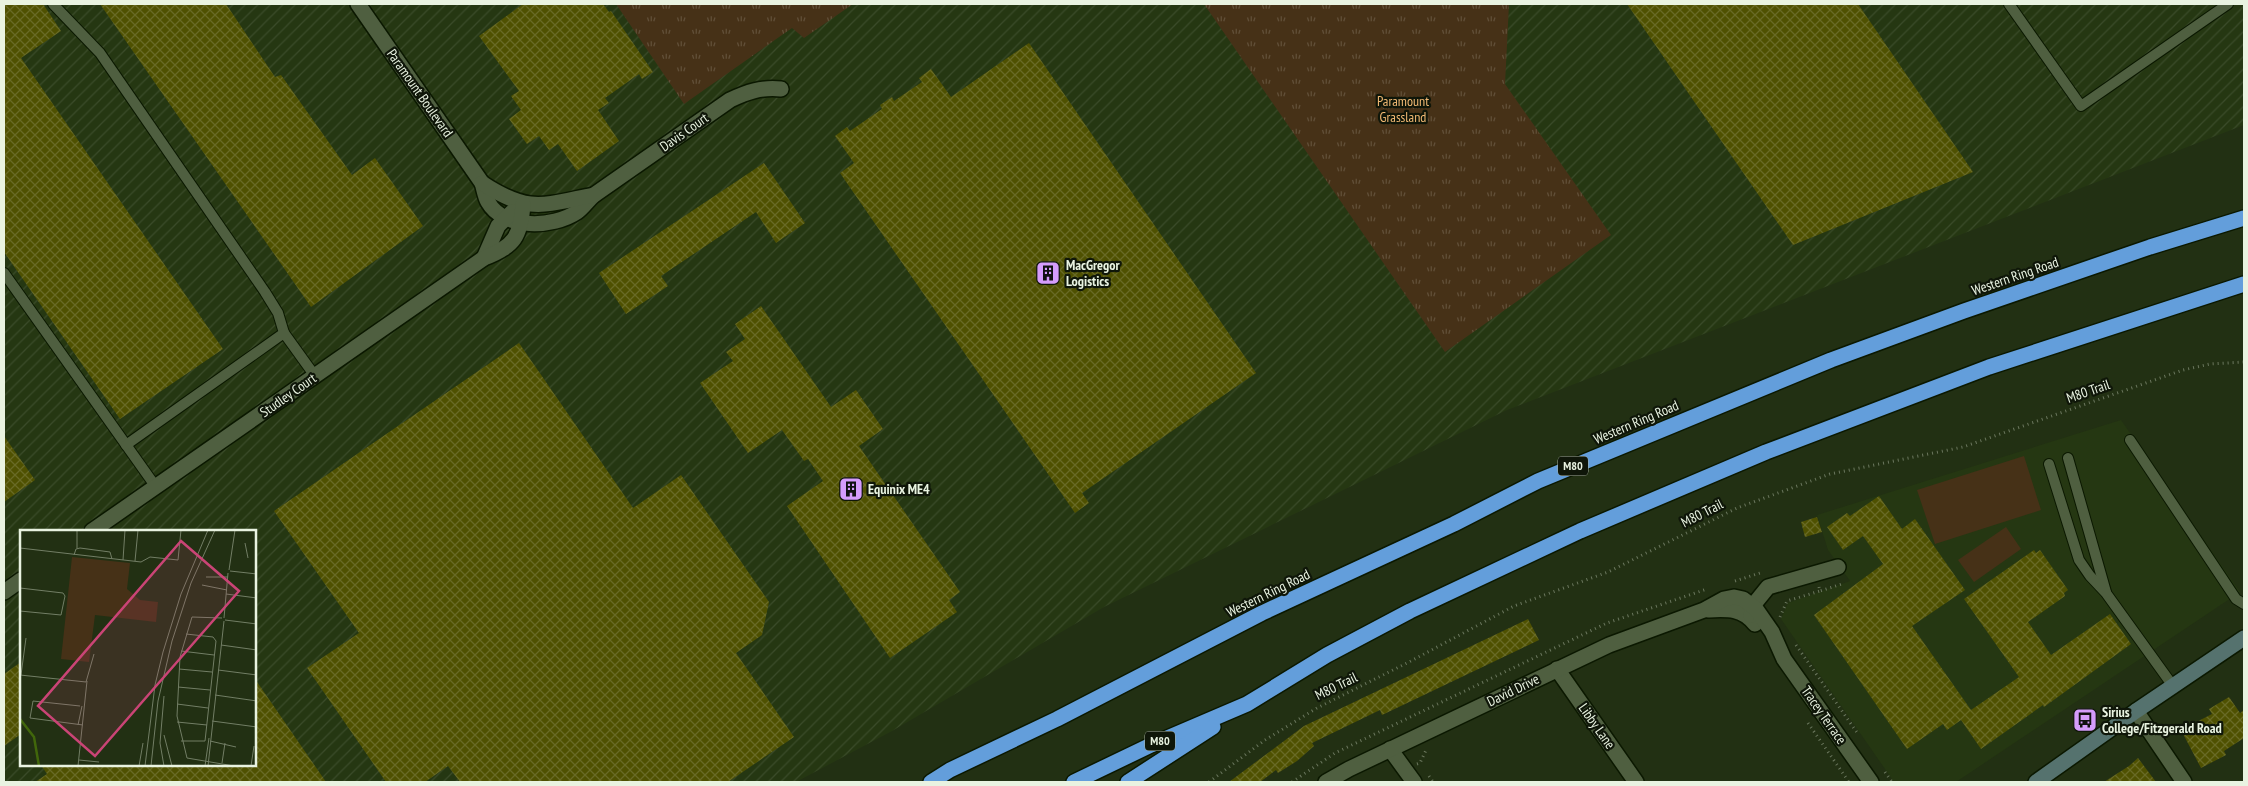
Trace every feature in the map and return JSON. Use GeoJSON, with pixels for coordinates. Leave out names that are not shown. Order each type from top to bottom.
{"type":"FeatureCollection","features":[{"type":"Feature","properties":{"kind":"highway","name":"Western Ring Road"},"geometry":{"type":"LineString","coordinates":[[931,782],[950,770],[1057,719],[1262,613],[1454,524],[1556,473],[1642,436],[1849,353],[1964,311],[2150,247],[2244,218]]}},
{"type":"Feature","properties":{"kind":"highway","name":"M80"},"geometry":{"type":"LineString","coordinates":[[1074,782],[1151,745],[1247,704],[1327,655],[1410,611],[1580,531],[1766,452],[1989,367],[2244,284]]}},
{"type":"Feature","properties":{"kind":"highway"},"geometry":{"type":"LineString","coordinates":[[1128,782],[1247,704]]}},
{"type":"Feature","properties":{"kind":"street","name":"Paramount Boulevard"},"geometry":{"type":"LineString","coordinates":[[358,4],[482,183],[487,202],[514,220]]}},
{"type":"Feature","properties":{"kind":"street","name":"Davis Court"},"geometry":{"type":"LineString","coordinates":[[514,220],[552,221],[577,212],[594,195],[730,100],[750,91],[767,88],[781,89]]}},
{"type":"Feature","properties":{"kind":"street","name":"Paramount Boulevard"},"geometry":{"type":"LineString","coordinates":[[482,183],[510,200],[523,204]]}},
{"type":"Feature","properties":{"kind":"street","name":"Davis Court"},"geometry":{"type":"LineString","coordinates":[[523,204],[554,204],[594,195]]}},
{"type":"Feature","properties":{"kind":"street","name":"Studley Court"},"geometry":{"type":"LineString","coordinates":[[93,530],[484,258],[501,252],[511,244],[514,220],[523,204]]}},
{"type":"Feature","properties":{"kind":"street"},"geometry":{"type":"LineString","coordinates":[[484,258],[492,236],[514,220]]}},
{"type":"Feature","properties":{"kind":"street"},"geometry":{"type":"LineString","coordinates":[[1754,611],[1782,585],[1838,567]]}},
{"type":"Feature","properties":{"kind":"street"},"geometry":{"type":"LineString","coordinates":[[4,592],[20,581]]}},
{"type":"Feature","properties":{"kind":"street","name":"David Drive"},"geometry":{"type":"LineString","coordinates":[[1326,782],[1390,749],[1557,669],[1631,636],[1704,610],[1728,609],[1744,613],[1754,611]]}},
{"type":"Feature","properties":{"kind":"street","name":"Tracey Terrace"},"geometry":{"type":"LineString","coordinates":[[1754,611],[1871,782]]}},
{"type":"Feature","properties":{"kind":"street"},"geometry":{"type":"LineString","coordinates":[[2036,782],[2136,710],[2244,638]]}},
{"type":"Feature","properties":{"kind":"street","name":"Libby Lane"},"geometry":{"type":"LineString","coordinates":[[1557,669],[1636,782]]}},
{"type":"Feature","properties":{"kind":"street"},"geometry":{"type":"LineString","coordinates":[[2136,710],[2184,782]]}},
{"type":"Feature","properties":{"kind":"street"},"geometry":{"type":"LineString","coordinates":[[1390,749],[1414,782]]}},
{"type":"Feature","properties":{"kind":"lane"},"geometry":{"type":"LineString","coordinates":[[53,4],[85,36],[111,69],[265,292],[278,313],[284,333],[315,376]]}},
{"type":"Feature","properties":{"kind":"lane"},"geometry":{"type":"LineString","coordinates":[[2009,4],[2081,106],[2228,4]]}},
{"type":"Feature","properties":{"kind":"lane"},"geometry":{"type":"LineString","coordinates":[[4,272],[156,487]]}},
{"type":"Feature","properties":{"kind":"lane"},"geometry":{"type":"LineString","coordinates":[[126,445],[284,333]]}},
{"type":"Feature","properties":{"kind":"lane"},"geometry":{"type":"LineString","coordinates":[[2130,440],[2236,599],[2244,604]]}},
{"type":"Feature","properties":{"kind":"lane"},"geometry":{"type":"LineString","coordinates":[[2068,458],[2106,593]]}},
{"type":"Feature","properties":{"kind":"lane"},"geometry":{"type":"LineString","coordinates":[[2049,464],[2079,560],[2090,576],[2106,593],[2173,686]]}},
{"type":"Feature","properties":{"kind":"path","name":"M80 Trail"},"geometry":{"type":"LineString","coordinates":[[1209,782],[1264,740],[1317,708],[1514,606],[1608,572],[1737,508],[1830,474],[1964,447],[2183,370],[2210,364],[2244,362]]}},
{"type":"Feature","properties":{"kind":"path"},"geometry":{"type":"LineString","coordinates":[[1779,620],[1787,602],[1820,591]]}},
{"type":"Feature","properties":{"kind":"path"},"geometry":{"type":"LineString","coordinates":[[1794,642],[1859,735]]}},
{"type":"Feature","properties":{"kind":"path"},"geometry":{"type":"LineString","coordinates":[[1881,767],[1892,782]]}},
{"type":"Feature","properties":{"kind":"shaded area"},"geometry":{"type":"Polygon","coordinates":[[[4,4],[2244,4],[2244,125],[1507,410],[1104,607],[892,731],[796,782],[4,782],[4,4]]]}},
{"type":"Feature","properties":{"kind":"shaded area"},"geometry":{"type":"Polygon","coordinates":[[[2121,420],[2240,592],[1956,782],[1894,782],[1781,619],[1788,603],[1850,581],[1828,550],[1817,515],[2121,420]]]}},
{"type":"Feature","properties":{"kind":"green space"},"geometry":{"type":"Polygon","coordinates":[[[616,4],[853,4],[804,38],[792,28],[684,104],[616,4]]]}},
{"type":"Feature","properties":{"kind":"green space","name":"Paramount Grassland"},"geometry":{"type":"Polygon","coordinates":[[[1204,4],[1509,4],[1505,84],[1611,235],[1445,352],[1204,4]]]}},
{"type":"Feature","properties":{"kind":"green space"},"geometry":{"type":"Polygon","coordinates":[[[2024,456],[2041,510],[1935,544],[1917,490],[2024,456]]]}},
{"type":"Feature","properties":{"kind":"green space"},"geometry":{"type":"Polygon","coordinates":[[[2006,527],[2021,549],[1974,582],[1958,560],[2006,527]]]}},
{"type":"Feature","properties":{"kind":"building"},"geometry":{"type":"Polygon","coordinates":[[[4,4],[43,4],[61,31],[21,58],[223,349],[120,419],[4,252],[4,4]]]}},
{"type":"Feature","properties":{"kind":"building"},"geometry":{"type":"Polygon","coordinates":[[[100,4],[226,4],[275,77],[281,75],[352,175],[375,158],[423,226],[311,307],[100,4]]]}},
{"type":"Feature","properties":{"kind":"building"},"geometry":{"type":"Polygon","coordinates":[[[523,4],[603,4],[609,12],[611,11],[653,72],[642,79],[639,74],[605,98],[609,103],[598,110],[619,141],[577,171],[558,144],[549,150],[539,136],[527,144],[509,119],[521,110],[511,96],[519,91],[479,36],[523,4]]]}},
{"type":"Feature","properties":{"kind":"building"},"geometry":{"type":"Polygon","coordinates":[[[1627,4],[1858,4],[1973,172],[1793,245],[1627,4]]]}},
{"type":"Feature","properties":{"kind":"building","name":"MacGregor Logistics"},"geometry":{"type":"Polygon","coordinates":[[[1029,43],[1256,373],[1082,493],[1089,503],[1075,513],[840,173],[854,163],[835,136],[847,127],[850,131],[882,109],[880,105],[892,97],[894,101],[922,82],[919,78],[931,69],[951,97],[1029,43]]]}},
{"type":"Feature","properties":{"kind":"building"},"geometry":{"type":"Polygon","coordinates":[[[764,163],[805,223],[776,243],[756,212],[661,276],[668,286],[626,314],[599,273],[764,163]]]}},
{"type":"Feature","properties":{"kind":"building","name":"Equinix ME4"},"geometry":{"type":"Polygon","coordinates":[[[761,306],[831,407],[856,390],[883,429],[859,446],[960,592],[949,600],[957,612],[890,658],[787,506],[823,481],[808,459],[804,461],[782,430],[748,453],[700,383],[733,361],[726,352],[745,339],[735,324],[761,306]]]}},
{"type":"Feature","properties":{"kind":"building"},"geometry":{"type":"Polygon","coordinates":[[[519,343],[633,508],[681,475],[769,602],[762,635],[736,653],[794,737],[728,782],[460,782],[448,766],[425,782],[386,782],[307,668],[359,633],[274,511],[519,343]]]}},
{"type":"Feature","properties":{"kind":"building"},"geometry":{"type":"Polygon","coordinates":[[[4,436],[35,480],[4,502],[4,436]]]}},
{"type":"Feature","properties":{"kind":"building"},"geometry":{"type":"Polygon","coordinates":[[[1879,496],[1902,529],[1915,519],[1965,590],[1912,626],[1971,710],[2019,677],[1964,599],[2034,550],[2036,553],[2040,550],[2068,590],[2064,593],[2065,596],[2028,622],[2051,655],[2110,614],[2131,644],[2044,707],[2043,705],[1981,749],[1961,720],[1947,730],[1943,724],[1907,749],[1814,615],[1883,564],[1863,536],[1843,550],[1827,527],[1847,513],[1850,516],[1879,496]]]}},
{"type":"Feature","properties":{"kind":"building"},"geometry":{"type":"Polygon","coordinates":[[[1817,517],[1822,532],[1805,537],[1801,522],[1817,517]]]}},
{"type":"Feature","properties":{"kind":"building"},"geometry":{"type":"Polygon","coordinates":[[[1528,619],[1539,640],[1382,715],[1380,710],[1312,743],[1314,746],[1297,761],[1278,773],[1276,770],[1260,782],[1229,782],[1304,726],[1528,619]]]}},
{"type":"Feature","properties":{"kind":"building"},"geometry":{"type":"Polygon","coordinates":[[[20,663],[20,735],[4,746],[4,674],[20,663]]]}},
{"type":"Feature","properties":{"kind":"building"},"geometry":{"type":"Polygon","coordinates":[[[256,680],[326,782],[35,782],[47,774],[42,766],[256,766],[256,680]]]}},
{"type":"Feature","properties":{"kind":"building"},"geometry":{"type":"Polygon","coordinates":[[[2229,697],[2240,713],[2244,710],[2244,738],[2224,751],[2226,755],[2201,768],[2181,730],[2212,714],[2209,709],[2229,697]]]}},
{"type":"Feature","properties":{"kind":"building"},"geometry":{"type":"Polygon","coordinates":[[[2138,758],[2156,782],[2104,782],[2129,766],[2138,758]]]}},
{"type":"Feature","properties":{"kind":"place","name":"MacGregor Logistics"},"geometry":{"type":"Point","coordinates":[1048,273]}},
{"type":"Feature","properties":{"kind":"place","name":"Equinix ME4"},"geometry":{"type":"Point","coordinates":[851,489]}},
{"type":"Feature","properties":{"kind":"place","name":"Sirius College/Fitzgerald Road"},"geometry":{"type":"Point","coordinates":[2085,720]}}]}
